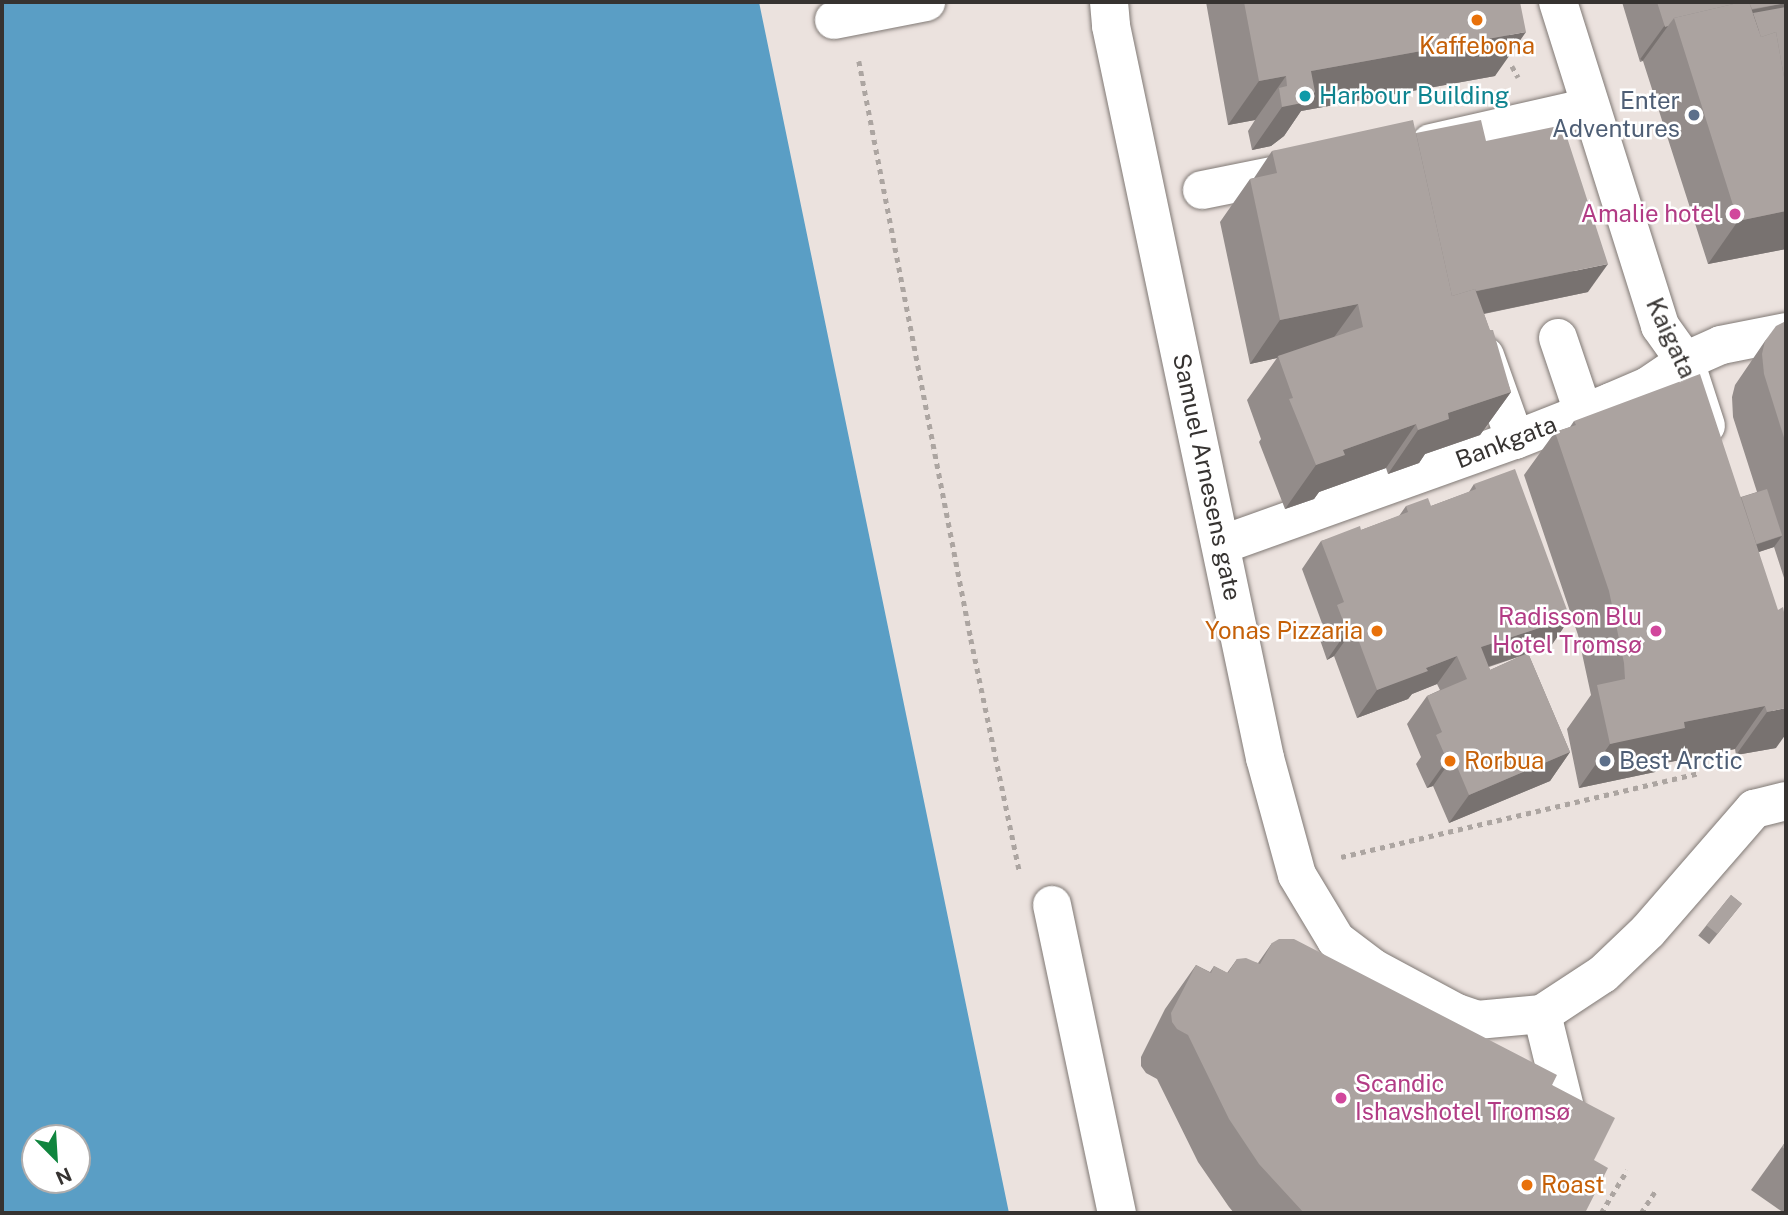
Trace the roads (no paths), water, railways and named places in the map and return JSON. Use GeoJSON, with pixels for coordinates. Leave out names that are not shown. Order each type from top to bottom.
{"type":"FeatureCollection","features":[{"type":"Feature","properties":{"kind":"street"},"geometry":{"type":"LineString","coordinates":[[842,19],[926,2]]}},
{"type":"Feature","properties":{"kind":"street","name":"Samuel Arnesens gate"},"geometry":{"type":"LineString","coordinates":[[1110,2],[1111,26],[1265,758],[1293,863],[1314,907],[1336,940],[1373,968],[1457,1013],[1477,1020],[1542,1014]]}},
{"type":"Feature","properties":{"kind":"street","name":"Kaigata"},"geometry":{"type":"LineString","coordinates":[[1558,2],[1660,326],[1685,360],[1718,465]]}},
{"type":"Feature","properties":{"kind":"street"},"geometry":{"type":"LineString","coordinates":[[1399,150],[1590,107]]}},
{"type":"Feature","properties":{"kind":"street"},"geometry":{"type":"LineString","coordinates":[[1202,191],[1334,163]]}},
{"type":"Feature","properties":{"kind":"street","name":"Bankgata"},"geometry":{"type":"LineString","coordinates":[[1222,545],[1515,440],[1648,386],[1685,360],[1732,342],[1786,332]]}},
{"type":"Feature","properties":{"kind":"street"},"geometry":{"type":"LineString","coordinates":[[1558,338],[1583,412]]}},
{"type":"Feature","properties":{"kind":"street"},"geometry":{"type":"LineString","coordinates":[[1484,355],[1515,440]]}},
{"type":"Feature","properties":{"kind":"street"},"geometry":{"type":"LineString","coordinates":[[1599,1150],[1542,1014],[1594,981],[1621,957],[1754,809],[1786,801]]}},
{"type":"Feature","properties":{"kind":"street"},"geometry":{"type":"LineString","coordinates":[[1052,905],[1117,1213]]}},
{"type":"Feature","properties":{"kind":"water"},"geometry":{"type":"Polygon","coordinates":[[[2,2],[759,2],[1009,1213],[2,1213],[2,2]]]}},
{"type":"Feature","properties":{"kind":"place","name":"Kaffebona"},"geometry":{"type":"Point","coordinates":[1477,20]}},
{"type":"Feature","properties":{"kind":"place","name":"Harbour Building"},"geometry":{"type":"Point","coordinates":[1305,96]}},
{"type":"Feature","properties":{"kind":"place","name":"Enter Adventures"},"geometry":{"type":"Point","coordinates":[1694,115]}},
{"type":"Feature","properties":{"kind":"place","name":"Amalie hotel"},"geometry":{"type":"Point","coordinates":[1735,214]}},
{"type":"Feature","properties":{"kind":"place","name":"Yonas Pizzaria"},"geometry":{"type":"Point","coordinates":[1377,631]}},
{"type":"Feature","properties":{"kind":"place","name":"Radisson Blu Hotel Tromsø"},"geometry":{"type":"Point","coordinates":[1656,631]}},
{"type":"Feature","properties":{"kind":"place","name":"Rorbua"},"geometry":{"type":"Point","coordinates":[1450,761]}},
{"type":"Feature","properties":{"kind":"place","name":"Best Arctic"},"geometry":{"type":"Point","coordinates":[1605,761]}},
{"type":"Feature","properties":{"kind":"place","name":"Scandic Ishavshotel Tromsø"},"geometry":{"type":"Point","coordinates":[1341,1098]}},
{"type":"Feature","properties":{"kind":"place","name":"Roast"},"geometry":{"type":"Point","coordinates":[1527,1185]}}]}
